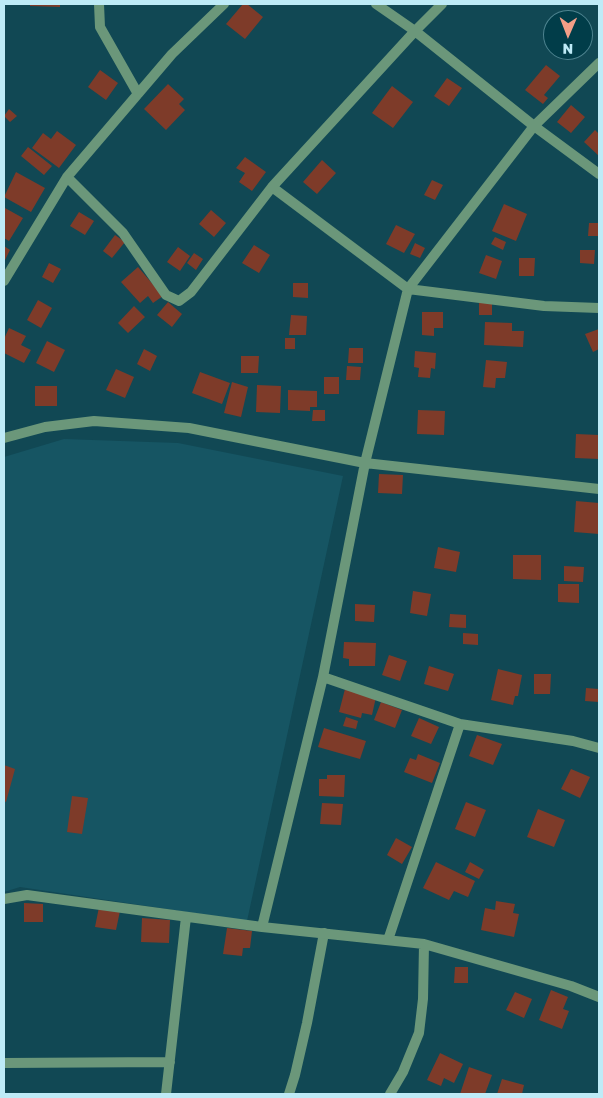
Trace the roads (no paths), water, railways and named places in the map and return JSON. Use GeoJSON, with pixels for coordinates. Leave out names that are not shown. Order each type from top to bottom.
{"type":"FeatureCollection","features":[{"type":"Feature","properties":{"kind":"street"},"geometry":{"type":"LineString","coordinates":[[100,4],[100,27],[138,94]]}},
{"type":"Feature","properties":{"kind":"street"},"geometry":{"type":"LineString","coordinates":[[4,281],[68,177],[172,54],[224,4]]}},
{"type":"Feature","properties":{"kind":"street"},"geometry":{"type":"LineString","coordinates":[[376,4],[415,31],[534,126],[599,174]]}},
{"type":"Feature","properties":{"kind":"street"},"geometry":{"type":"LineString","coordinates":[[68,177],[123,232],[166,295],[179,301],[191,292],[272,187],[442,4]]}},
{"type":"Feature","properties":{"kind":"street"},"geometry":{"type":"LineString","coordinates":[[262,927],[323,677],[365,463],[408,289],[534,126],[599,63]]}},
{"type":"Feature","properties":{"kind":"street"},"geometry":{"type":"LineString","coordinates":[[272,187],[408,289],[544,306],[599,308]]}},
{"type":"Feature","properties":{"kind":"street"},"geometry":{"type":"LineString","coordinates":[[4,438],[45,427],[94,420],[189,428],[365,463],[599,489]]}},
{"type":"Feature","properties":{"kind":"street"},"geometry":{"type":"LineString","coordinates":[[323,677],[460,724],[574,741],[599,748]]}},
{"type":"Feature","properties":{"kind":"street"},"geometry":{"type":"LineString","coordinates":[[388,940],[460,724]]}},
{"type":"Feature","properties":{"kind":"street"},"geometry":{"type":"LineString","coordinates":[[4,899],[27,895],[262,927],[424,944],[571,986],[599,997]]}},
{"type":"Feature","properties":{"kind":"street"},"geometry":{"type":"LineString","coordinates":[[166,1094],[186,917]]}},
{"type":"Feature","properties":{"kind":"street"},"geometry":{"type":"LineString","coordinates":[[289,1094],[307,1023],[324,933]]}},
{"type":"Feature","properties":{"kind":"street"},"geometry":{"type":"LineString","coordinates":[[390,1094],[403,1072],[419,1034],[423,999],[424,944]]}},
{"type":"Feature","properties":{"kind":"street"},"geometry":{"type":"LineString","coordinates":[[4,1063],[170,1062]]}}]}
